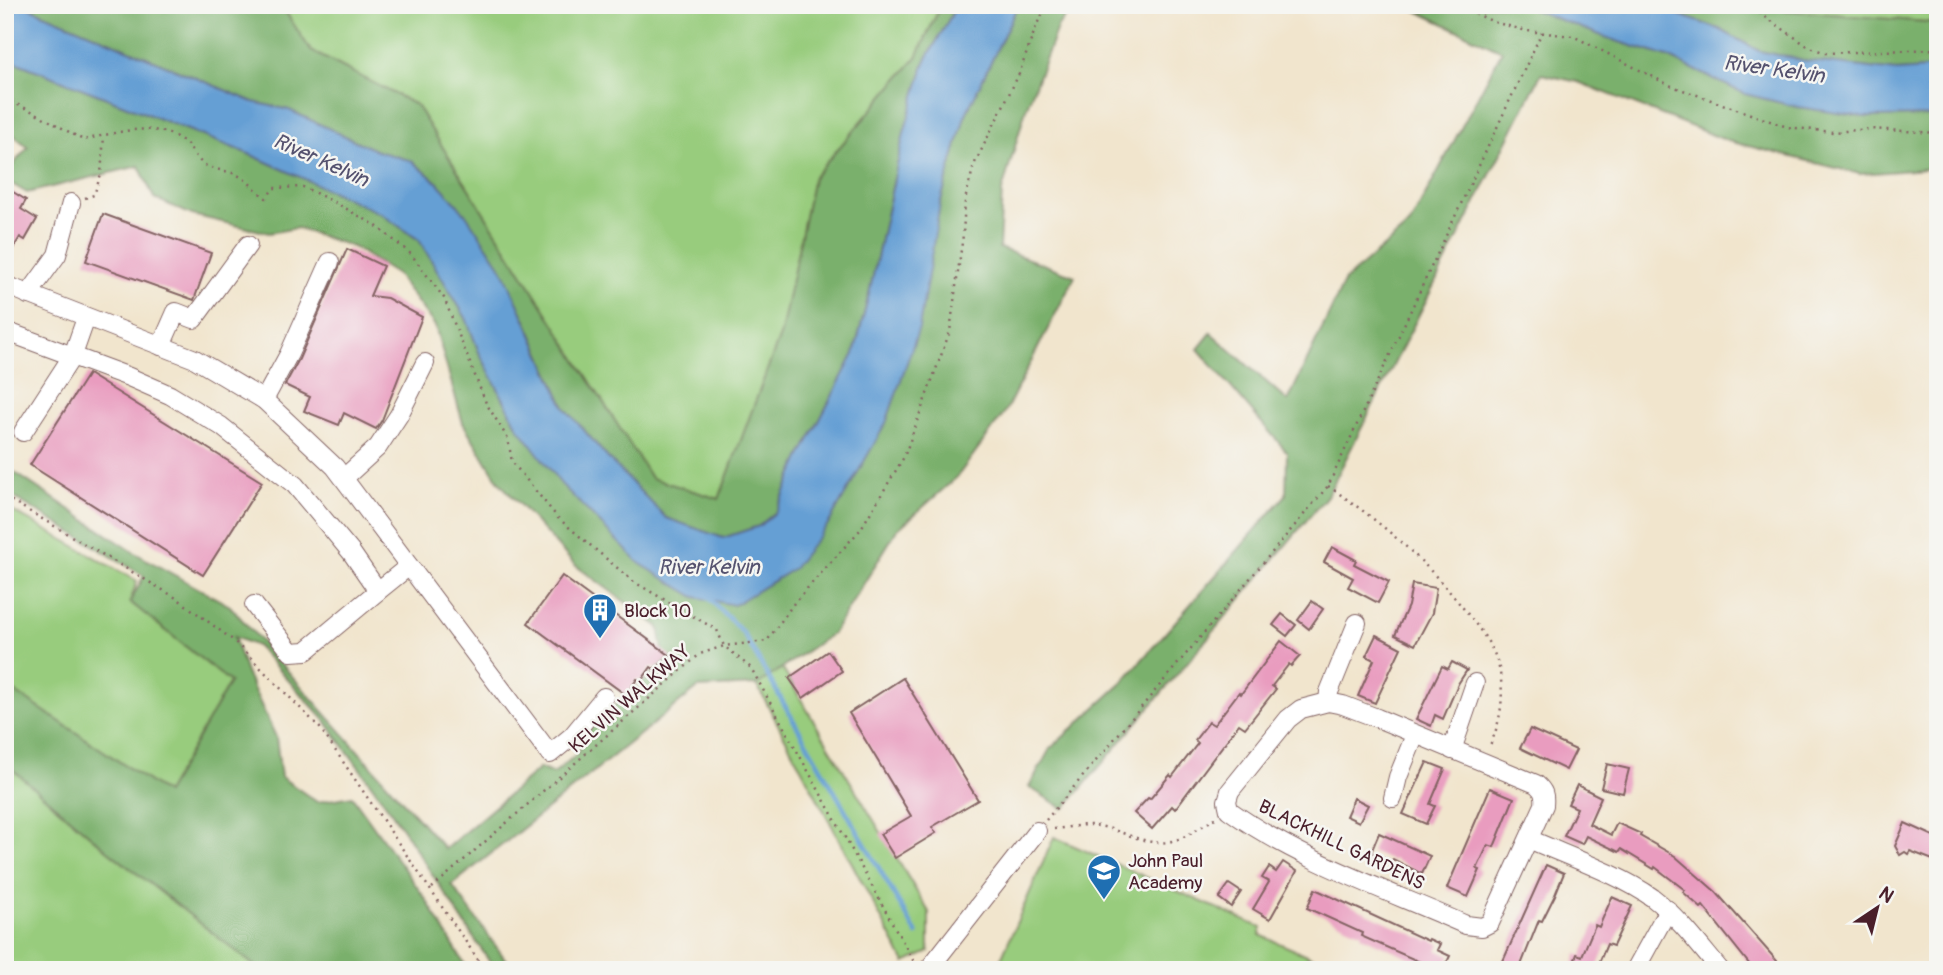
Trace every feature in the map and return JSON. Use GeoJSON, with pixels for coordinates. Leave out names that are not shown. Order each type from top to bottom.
{"type":"FeatureCollection","features":[{"type":"Feature","properties":{"kind":"street"},"geometry":{"type":"LineString","coordinates":[[28,295],[57,255],[71,203]]}},
{"type":"Feature","properties":{"kind":"street"},"geometry":{"type":"LineString","coordinates":[[161,346],[176,312],[194,319],[248,245]]}},
{"type":"Feature","properties":{"kind":"street"},"geometry":{"type":"LineString","coordinates":[[264,400],[289,354],[330,262]]}},
{"type":"Feature","properties":{"kind":"street"},"geometry":{"type":"LineString","coordinates":[[5,285],[195,359],[264,400],[344,478],[550,754],[572,736],[604,697]]}},
{"type":"Feature","properties":{"kind":"street"},"geometry":{"type":"LineString","coordinates":[[23,432],[73,355],[86,317]]}},
{"type":"Feature","properties":{"kind":"street"},"geometry":{"type":"LineString","coordinates":[[5,331],[73,355],[170,395],[221,426],[295,485],[351,552],[378,591]]}},
{"type":"Feature","properties":{"kind":"street"},"geometry":{"type":"LineString","coordinates":[[344,478],[378,447],[399,415],[425,363]]}},
{"type":"Feature","properties":{"kind":"street"},"geometry":{"type":"LineString","coordinates":[[254,605],[292,652],[306,651],[409,566]]}},
{"type":"Feature","properties":{"kind":"street"},"geometry":{"type":"LineString","coordinates":[[1328,702],[1329,692],[1357,623]]}},
{"type":"Feature","properties":{"kind":"street"},"geometry":{"type":"LineString","coordinates":[[1452,750],[1475,683]]}},
{"type":"Feature","properties":{"kind":"street","name":"BLACKHILL GARDENS"},"geometry":{"type":"LineString","coordinates":[[1328,702],[1343,705],[1452,750],[1536,784],[1545,795],[1544,805],[1495,914],[1490,923],[1482,927],[1473,927],[1314,858],[1229,810],[1227,801],[1230,791],[1276,731],[1301,709],[1328,702]]}},
{"type":"Feature","properties":{"kind":"street"},"geometry":{"type":"LineString","coordinates":[[1393,798],[1398,777],[1415,735]]}},
{"type":"Feature","properties":{"kind":"street"},"geometry":{"type":"LineString","coordinates":[[928,970],[1037,831]]}},
{"type":"Feature","properties":{"kind":"street"},"geometry":{"type":"LineString","coordinates":[[1529,839],[1629,884],[1668,910],[1720,970]]}},
{"type":"Feature","properties":{"kind":"street"},"geometry":{"type":"LineString","coordinates":[[1635,970],[1668,910]]}},
{"type":"Feature","properties":{"kind":"path","name":"KELVIN WALKWAY"},"geometry":{"type":"LineString","coordinates":[[432,888],[700,654],[724,646],[767,641],[794,603],[860,530],[904,457],[950,331],[964,235],[965,200],[974,165],[1019,74],[1037,24],[1048,5]]}},
{"type":"Feature","properties":{"kind":"path"},"geometry":{"type":"LineString","coordinates":[[1456,5],[1494,22],[1542,33],[1573,36],[1669,85],[1787,127],[1833,132],[1870,129],[1938,133]]}},
{"type":"Feature","properties":{"kind":"path"},"geometry":{"type":"LineString","coordinates":[[1748,5],[1806,45],[1825,53],[1938,49]]}},
{"type":"Feature","properties":{"kind":"path"},"geometry":{"type":"LineString","coordinates":[[1037,831],[1328,485],[1542,33]]}},
{"type":"Feature","properties":{"kind":"path"},"geometry":{"type":"LineString","coordinates":[[5,99],[83,140],[131,130],[161,130],[185,142],[204,165],[243,178],[253,190],[266,198],[274,188],[303,187],[375,225],[411,254],[444,298],[486,403],[508,439],[512,462],[558,518],[634,582],[717,630],[724,646],[751,668],[919,970]]}},
{"type":"Feature","properties":{"kind":"path"},"geometry":{"type":"LineString","coordinates":[[71,203],[94,195],[101,174],[104,136]]}},
{"type":"Feature","properties":{"kind":"path"},"geometry":{"type":"LineString","coordinates":[[1328,485],[1375,518],[1445,583],[1486,638],[1499,667],[1503,694],[1497,726],[1482,763]]}},
{"type":"Feature","properties":{"kind":"path"},"geometry":{"type":"LineString","coordinates":[[5,497],[177,599],[234,641],[320,727],[432,888],[485,970]]}},
{"type":"Feature","properties":{"kind":"path"},"geometry":{"type":"LineString","coordinates":[[1037,831],[1098,825],[1154,842],[1166,843],[1229,810]]}},
{"type":"Feature","properties":{"kind":"green space"},"geometry":{"type":"Polygon","coordinates":[[[23,5],[281,5],[311,51],[416,105],[651,478],[719,499],[781,333],[813,178],[917,57],[941,5],[957,5],[925,62],[904,133],[854,354],[799,460],[776,512],[759,526],[723,538],[666,518],[607,457],[565,408],[526,320],[438,183],[412,161],[377,151],[289,110],[253,102],[23,5]]]}},
{"type":"Feature","properties":{"kind":"green space"},"geometry":{"type":"Polygon","coordinates":[[[281,5],[941,5],[917,57],[813,178],[781,333],[719,499],[651,478],[416,105],[311,51],[281,5]]]}},
{"type":"Feature","properties":{"kind":"green space"},"geometry":{"type":"Polygon","coordinates":[[[1018,5],[1075,5],[1058,26],[1026,109],[1002,191],[999,248],[1075,276],[1005,412],[957,477],[897,530],[833,633],[757,685],[698,688],[452,885],[513,970],[495,970],[390,810],[323,718],[257,646],[234,637],[246,673],[276,737],[281,777],[317,802],[352,796],[427,901],[468,970],[260,970],[107,850],[5,763],[5,685],[166,793],[230,682],[130,602],[144,576],[5,492],[5,466],[135,553],[230,606],[445,849],[540,768],[553,774],[577,754],[590,726],[665,663],[659,627],[575,565],[499,482],[463,423],[435,326],[397,275],[353,247],[297,228],[269,233],[192,215],[154,198],[139,166],[27,193],[5,180],[5,174],[28,147],[5,128],[5,58],[249,154],[380,213],[420,241],[466,318],[479,352],[518,427],[734,605],[758,589],[940,204],[965,116],[1018,5]]]}},
{"type":"Feature","properties":{"kind":"green space"},"geometry":{"type":"Polygon","coordinates":[[[1404,5],[1521,5],[1613,40],[1668,57],[1745,94],[1798,107],[1864,117],[1938,116],[1938,168],[1860,174],[1728,141],[1578,82],[1541,74],[1327,496],[1064,809],[1029,787],[1050,749],[1120,685],[1286,495],[1287,452],[1198,349],[1211,333],[1288,401],[1345,280],[1410,224],[1502,51],[1404,5]]]}},
{"type":"Feature","properties":{"kind":"green space"},"geometry":{"type":"Polygon","coordinates":[[[1651,5],[1774,5],[1783,10],[1938,23],[1938,68],[1897,71],[1802,60],[1759,51],[1719,29],[1651,5]]]}},
{"type":"Feature","properties":{"kind":"green space"},"geometry":{"type":"Polygon","coordinates":[[[1774,5],[1938,5],[1938,23],[1783,10],[1774,5]]]}},
{"type":"Feature","properties":{"kind":"green space"},"geometry":{"type":"Polygon","coordinates":[[[5,507],[137,581],[130,602],[230,682],[166,793],[5,685],[5,507]]]}},
{"type":"Feature","properties":{"kind":"green space"},"geometry":{"type":"Polygon","coordinates":[[[782,668],[929,912],[929,952],[905,963],[757,685],[782,668]]]}},
{"type":"Feature","properties":{"kind":"green space"},"geometry":{"type":"Polygon","coordinates":[[[5,763],[107,850],[260,970],[5,970],[5,763]]]}},
{"type":"Feature","properties":{"kind":"green space","name":"John Paul Academy"},"geometry":{"type":"Polygon","coordinates":[[[1054,837],[1262,928],[1260,935],[1341,970],[996,970],[1054,837]]]}},
{"type":"Feature","properties":{"kind":"water","name":"River Kelvin"},"geometry":{"type":"Polygon","coordinates":[[[5,5],[23,5],[253,102],[289,110],[377,151],[412,161],[438,183],[465,213],[503,270],[565,408],[607,457],[666,518],[723,538],[759,526],[776,512],[799,460],[854,354],[904,133],[925,62],[957,5],[1018,5],[965,116],[940,204],[919,328],[886,423],[829,523],[793,569],[734,605],[695,597],[639,563],[561,484],[518,427],[479,352],[466,318],[419,240],[380,213],[249,154],[5,58],[5,5]]]}},
{"type":"Feature","properties":{"kind":"water","name":"River Kelvin"},"geometry":{"type":"Polygon","coordinates":[[[1521,5],[1651,5],[1719,29],[1759,51],[1802,60],[1897,71],[1938,68],[1938,116],[1864,117],[1798,107],[1745,94],[1668,57],[1613,40],[1521,5]]]}},
{"type":"Feature","properties":{"kind":"building"},"geometry":{"type":"Polygon","coordinates":[[[5,187],[26,200],[21,209],[37,219],[25,240],[20,237],[5,262],[5,187]]]}},
{"type":"Feature","properties":{"kind":"building"},"geometry":{"type":"Polygon","coordinates":[[[103,214],[211,253],[194,300],[86,261],[103,214]]]}},
{"type":"Feature","properties":{"kind":"building"},"geometry":{"type":"Polygon","coordinates":[[[347,249],[383,266],[370,296],[387,298],[422,317],[382,420],[376,429],[344,413],[339,425],[304,411],[310,397],[285,385],[347,249]]]}},
{"type":"Feature","properties":{"kind":"building"},"geometry":{"type":"Polygon","coordinates":[[[88,374],[262,482],[203,575],[30,465],[88,374]]]}},
{"type":"Feature","properties":{"kind":"building"},"geometry":{"type":"Polygon","coordinates":[[[1332,547],[1356,560],[1354,564],[1389,582],[1378,603],[1348,587],[1353,578],[1324,562],[1332,547]]]}},
{"type":"Feature","properties":{"kind":"building","name":"Block 10"},"geometry":{"type":"Polygon","coordinates":[[[562,576],[672,657],[654,669],[651,667],[641,681],[637,679],[626,695],[528,623],[562,576]]]}},
{"type":"Feature","properties":{"kind":"building"},"geometry":{"type":"Polygon","coordinates":[[[1412,584],[1436,588],[1432,613],[1415,645],[1395,635],[1408,606],[1412,584]]]}},
{"type":"Feature","properties":{"kind":"building"},"geometry":{"type":"Polygon","coordinates":[[[1312,601],[1323,609],[1309,629],[1298,620],[1312,601]]]}},
{"type":"Feature","properties":{"kind":"building"},"geometry":{"type":"Polygon","coordinates":[[[1282,614],[1296,625],[1287,636],[1273,625],[1282,614]]]}},
{"type":"Feature","properties":{"kind":"building"},"geometry":{"type":"Polygon","coordinates":[[[1376,635],[1401,648],[1375,703],[1358,696],[1374,660],[1366,656],[1376,635]]]}},
{"type":"Feature","properties":{"kind":"building"},"geometry":{"type":"Polygon","coordinates":[[[1281,641],[1300,656],[1291,666],[1289,664],[1272,686],[1276,689],[1245,728],[1239,724],[1175,809],[1172,806],[1152,829],[1134,813],[1170,775],[1172,777],[1198,743],[1195,740],[1209,722],[1214,725],[1281,641]]]}},
{"type":"Feature","properties":{"kind":"building"},"geometry":{"type":"Polygon","coordinates":[[[828,651],[842,671],[803,698],[789,678],[828,651]]]}},
{"type":"Feature","properties":{"kind":"building"},"geometry":{"type":"Polygon","coordinates":[[[1452,662],[1467,670],[1443,719],[1435,715],[1431,726],[1416,719],[1442,666],[1448,669],[1452,662]]]}},
{"type":"Feature","properties":{"kind":"building"},"geometry":{"type":"Polygon","coordinates":[[[903,678],[978,800],[932,827],[936,833],[895,858],[880,834],[911,816],[849,713],[903,678]]]}},
{"type":"Feature","properties":{"kind":"building"},"geometry":{"type":"Polygon","coordinates":[[[1530,729],[1576,750],[1566,770],[1520,748],[1530,729]]]}},
{"type":"Feature","properties":{"kind":"building"},"geometry":{"type":"Polygon","coordinates":[[[1427,762],[1445,769],[1430,804],[1435,806],[1426,824],[1403,814],[1427,762]]]}},
{"type":"Feature","properties":{"kind":"building"},"geometry":{"type":"Polygon","coordinates":[[[1607,764],[1629,769],[1623,793],[1601,788],[1607,764]]]}},
{"type":"Feature","properties":{"kind":"building"},"geometry":{"type":"Polygon","coordinates":[[[1577,785],[1601,797],[1589,824],[1611,835],[1617,823],[1641,834],[1640,836],[1675,856],[1716,892],[1785,970],[1754,970],[1703,906],[1701,908],[1683,892],[1685,890],[1655,867],[1654,869],[1621,849],[1619,852],[1586,836],[1582,844],[1564,836],[1577,808],[1568,804],[1577,785]]]}},
{"type":"Feature","properties":{"kind":"building"},"geometry":{"type":"Polygon","coordinates":[[[1490,788],[1514,798],[1494,847],[1488,845],[1468,897],[1447,888],[1490,788]]]}},
{"type":"Feature","properties":{"kind":"building"},"geometry":{"type":"Polygon","coordinates":[[[1354,798],[1368,805],[1359,822],[1346,816],[1354,798]]]}},
{"type":"Feature","properties":{"kind":"building"},"geometry":{"type":"Polygon","coordinates":[[[1905,823],[1938,838],[1938,862],[1910,851],[1900,855],[1895,846],[1905,823]]]}},
{"type":"Feature","properties":{"kind":"building"},"geometry":{"type":"Polygon","coordinates":[[[1379,833],[1430,856],[1422,874],[1393,859],[1392,861],[1371,852],[1379,833]]]}},
{"type":"Feature","properties":{"kind":"building"},"geometry":{"type":"Polygon","coordinates":[[[1283,862],[1297,871],[1270,919],[1253,909],[1269,882],[1262,878],[1269,867],[1276,872],[1283,862]]]}},
{"type":"Feature","properties":{"kind":"building"},"geometry":{"type":"Polygon","coordinates":[[[1546,865],[1564,873],[1555,895],[1542,921],[1539,920],[1519,970],[1499,970],[1546,865]]]}},
{"type":"Feature","properties":{"kind":"building"},"geometry":{"type":"Polygon","coordinates":[[[1229,884],[1241,892],[1231,907],[1219,898],[1229,884]]]}},
{"type":"Feature","properties":{"kind":"building"},"geometry":{"type":"Polygon","coordinates":[[[1315,889],[1440,944],[1437,950],[1450,956],[1443,970],[1361,936],[1362,933],[1307,908],[1315,889]]]}},
{"type":"Feature","properties":{"kind":"building"},"geometry":{"type":"Polygon","coordinates":[[[1612,897],[1632,906],[1613,946],[1607,944],[1596,970],[1571,970],[1577,954],[1582,956],[1595,925],[1599,927],[1612,897]]]}},
{"type":"Feature","properties":{"kind":"waterway"},"geometry":{"type":"LineString","coordinates":[[708,597],[743,633],[917,934]]}},
{"type":"Feature","properties":{"kind":"place","name":"Block 10"},"geometry":{"type":"Point","coordinates":[600,640]}},
{"type":"Feature","properties":{"kind":"place","name":"John Paul Academy"},"geometry":{"type":"Point","coordinates":[1104,901]}}]}
